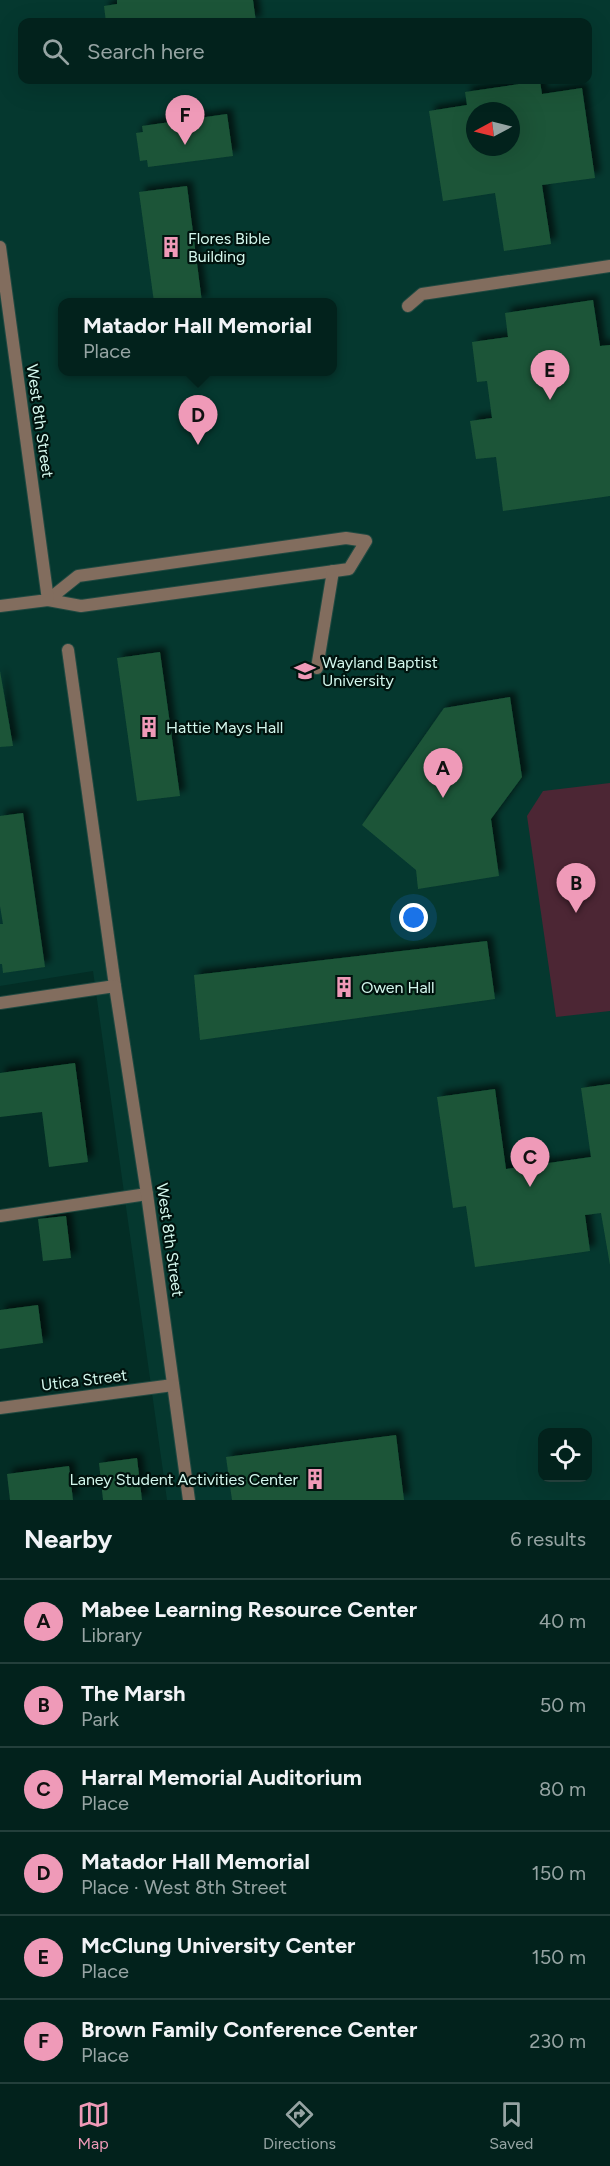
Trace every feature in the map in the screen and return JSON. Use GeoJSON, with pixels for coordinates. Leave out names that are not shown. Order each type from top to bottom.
{"type":"FeatureCollection","features":[{"type":"Feature","properties":{"kind":"street","name":"West 8th Street"},"geometry":{"type":"LineString","coordinates":[[0,247],[48,600]]}},
{"type":"Feature","properties":{"kind":"street"},"geometry":{"type":"LineString","coordinates":[[408,306],[422,294],[610,266]]}},
{"type":"Feature","properties":{"kind":"street"},"geometry":{"type":"LineString","coordinates":[[0,606],[48,600],[81,606],[349,569],[366,541],[346,538],[78,576],[48,600]]}},
{"type":"Feature","properties":{"kind":"street"},"geometry":{"type":"LineString","coordinates":[[317,668],[333,571]]}},
{"type":"Feature","properties":{"kind":"street","name":"West 8th Street"},"geometry":{"type":"LineString","coordinates":[[68,650],[189,1500]]}},
{"type":"Feature","properties":{"kind":"street"},"geometry":{"type":"LineString","coordinates":[[0,1003],[115,986]]}},
{"type":"Feature","properties":{"kind":"street"},"geometry":{"type":"LineString","coordinates":[[0,1216],[147,1194]]}},
{"type":"Feature","properties":{"kind":"street","name":"Utica Street"},"geometry":{"type":"LineString","coordinates":[[0,1408],[173,1385]]}},
{"type":"Feature","properties":{"kind":"shaded area","name":"Wayland Baptist University"},"geometry":{"type":"Polygon","coordinates":[[[0,0],[610,0],[610,1500],[167,1500],[93,971],[0,986],[0,0]]]}},
{"type":"Feature","properties":{"kind":"shaded area"},"geometry":{"type":"Polygon","coordinates":[[[610,783],[610,1011],[556,1017],[527,816],[543,791],[610,783]]]}},
{"type":"Feature","properties":{"kind":"building"},"geometry":{"type":"Polygon","coordinates":[[[117,0],[253,0],[255,18],[106,18],[104,6],[117,4],[117,0]]]}},
{"type":"Feature","properties":{"kind":"building"},"geometry":{"type":"Polygon","coordinates":[[[520,84],[540,84],[542,94],[582,88],[595,178],[542,185],[551,244],[504,251],[495,193],[443,201],[429,111],[466,105],[466,156],[520,156],[520,102],[467,102],[465,92],[520,84]]]}},
{"type":"Feature","properties":{"kind":"building"},"geometry":{"type":"Polygon","coordinates":[[[227,114],[233,156],[148,167],[147,160],[140,161],[136,133],[143,132],[142,126],[227,114]]]}},
{"type":"Feature","properties":{"kind":"building","name":"Flores Bible Building"},"geometry":{"type":"Polygon","coordinates":[[[187,186],[201,298],[153,298],[139,192],[187,186]]]}},
{"type":"Feature","properties":{"kind":"building"},"geometry":{"type":"Polygon","coordinates":[[[593,300],[600,346],[610,345],[610,496],[503,511],[496,457],[476,459],[470,421],[492,418],[487,381],[477,382],[472,342],[508,337],[505,313],[593,300]]]}},
{"type":"Feature","properties":{"kind":"building","name":"Hattie Mays Hall"},"geometry":{"type":"Polygon","coordinates":[[[160,652],[180,796],[137,801],[117,658],[160,652]]]}},
{"type":"Feature","properties":{"kind":"building"},"geometry":{"type":"Polygon","coordinates":[[[0,671],[13,746],[0,747],[0,671]]]}},
{"type":"Feature","properties":{"kind":"building"},"geometry":{"type":"Polygon","coordinates":[[[510,697],[522,777],[491,819],[499,876],[418,889],[416,870],[362,825],[444,708],[510,697]]]}},
{"type":"Feature","properties":{"kind":"building"},"geometry":{"type":"Polygon","coordinates":[[[23,813],[45,967],[3,973],[2,964],[0,964],[0,924],[3,924],[0,906],[0,816],[23,813]]]}},
{"type":"Feature","properties":{"kind":"building","name":"Owen Hall"},"geometry":{"type":"Polygon","coordinates":[[[487,941],[495,999],[200,1040],[194,975],[487,941]]]}},
{"type":"Feature","properties":{"kind":"building"},"geometry":{"type":"Polygon","coordinates":[[[75,1063],[88,1162],[49,1167],[42,1112],[0,1117],[0,1073],[75,1063]]]}},
{"type":"Feature","properties":{"kind":"building"},"geometry":{"type":"Polygon","coordinates":[[[610,1084],[610,1265],[601,1213],[585,1215],[590,1251],[475,1267],[466,1206],[453,1208],[437,1097],[495,1089],[506,1169],[591,1157],[581,1088],[610,1084]]]}},
{"type":"Feature","properties":{"kind":"building"},"geometry":{"type":"Polygon","coordinates":[[[66,1216],[71,1258],[43,1261],[38,1219],[66,1216]]]}},
{"type":"Feature","properties":{"kind":"building"},"geometry":{"type":"Polygon","coordinates":[[[38,1305],[43,1343],[0,1349],[0,1310],[38,1305]]]}},
{"type":"Feature","properties":{"kind":"building","name":"Laney Student Activities Center"},"geometry":{"type":"Polygon","coordinates":[[[396,1435],[404,1500],[232,1500],[226,1457],[396,1435]]]}},
{"type":"Feature","properties":{"kind":"building"},"geometry":{"type":"Polygon","coordinates":[[[137,1458],[142,1500],[103,1500],[99,1463],[137,1458]]]}},
{"type":"Feature","properties":{"kind":"building"},"geometry":{"type":"Polygon","coordinates":[[[69,1466],[73,1500],[10,1500],[7,1474],[69,1466]]]}},
{"type":"Feature","properties":{"kind":"place","name":"Brown Family Conference Center"},"geometry":{"type":"Point","coordinates":[185,145]}},
{"type":"Feature","properties":{"kind":"place","name":"Flores Bible Building"},"geometry":{"type":"Point","coordinates":[171,247]}},
{"type":"Feature","properties":{"kind":"place","name":"McClung University Center"},"geometry":{"type":"Point","coordinates":[550,400]}},
{"type":"Feature","properties":{"kind":"place","name":"Matador Hall Memorial"},"geometry":{"type":"Point","coordinates":[198,445]}},
{"type":"Feature","properties":{"kind":"place","name":"Wayland Baptist University"},"geometry":{"type":"Point","coordinates":[305,671]}},
{"type":"Feature","properties":{"kind":"place","name":"Hattie Mays Hall"},"geometry":{"type":"Point","coordinates":[149,727]}},
{"type":"Feature","properties":{"kind":"place","name":"Mabee Learning Resource Center"},"geometry":{"type":"Point","coordinates":[443,798]}},
{"type":"Feature","properties":{"kind":"place","name":"The Marsh"},"geometry":{"type":"Point","coordinates":[576,913]}},
{"type":"Feature","properties":{"kind":"place","name":"Owen Hall"},"geometry":{"type":"Point","coordinates":[344,987]}},
{"type":"Feature","properties":{"kind":"place","name":"Harral Memorial Auditorium"},"geometry":{"type":"Point","coordinates":[530,1187]}},
{"type":"Feature","properties":{"kind":"place","name":"Laney Student Activities Center"},"geometry":{"type":"Point","coordinates":[315,1479]}}]}
